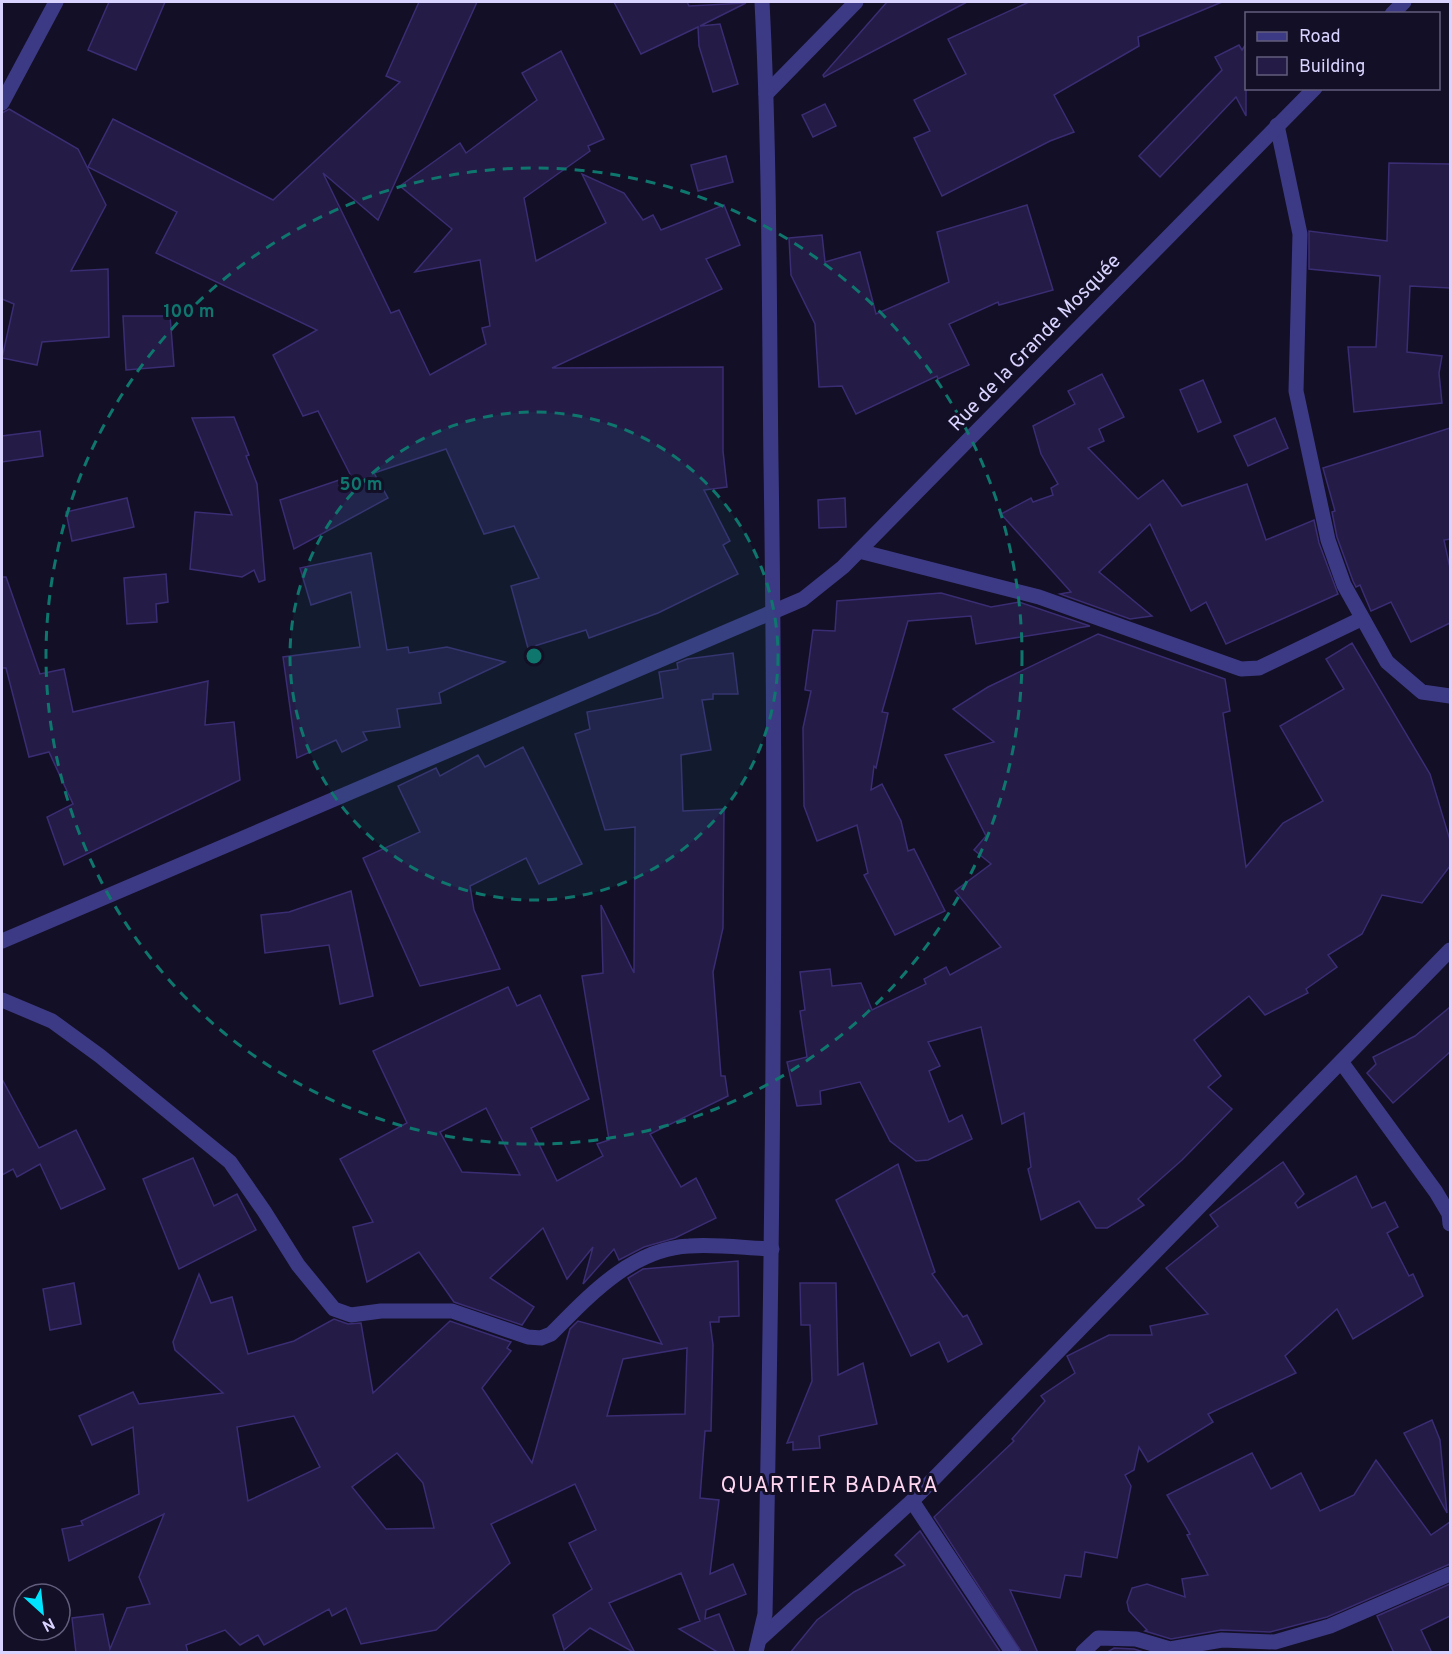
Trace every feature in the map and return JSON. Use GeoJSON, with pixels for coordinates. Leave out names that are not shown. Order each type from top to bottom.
{"type":"FeatureCollection","features":[{"type":"Feature","properties":{"kind":"street"},"geometry":{"type":"LineString","coordinates":[[2,103],[56,2]]}},
{"type":"Feature","properties":{"kind":"street"},"geometry":{"type":"LineString","coordinates":[[758,1646],[765,1614],[772,1249],[773,612],[766,94],[762,2]]}},
{"type":"Feature","properties":{"kind":"street"},"geometry":{"type":"LineString","coordinates":[[766,94],[856,2]]}},
{"type":"Feature","properties":{"kind":"street","name":"Rue de la Grande Mosquée"},"geometry":{"type":"LineString","coordinates":[[2,941],[803,599],[843,567],[1313,90]]}},
{"type":"Feature","properties":{"kind":"street"},"geometry":{"type":"LineString","coordinates":[[1277,125],[1300,234],[1296,391],[1328,540],[1361,619],[1387,662],[1422,692],[1450,696]]}},
{"type":"Feature","properties":{"kind":"street"},"geometry":{"type":"LineString","coordinates":[[859,550],[1039,597],[1241,669],[1259,668],[1361,619]]}},
{"type":"Feature","properties":{"kind":"street"},"geometry":{"type":"LineString","coordinates":[[758,1646],[912,1501],[1450,950]]}},
{"type":"Feature","properties":{"kind":"street"},"geometry":{"type":"LineString","coordinates":[[2,1000],[52,1022],[100,1056],[230,1162],[298,1265],[334,1309],[351,1315],[381,1311],[452,1311],[528,1337],[541,1338],[551,1334],[624,1267],[647,1256],[688,1245],[772,1249]]}},
{"type":"Feature","properties":{"kind":"street"},"geometry":{"type":"LineString","coordinates":[[1342,1063],[1436,1192],[1449,1214],[1450,1224]]}},
{"type":"Feature","properties":{"kind":"street"},"geometry":{"type":"LineString","coordinates":[[912,1501],[1012,1653]]}},
{"type":"Feature","properties":{"kind":"street"},"geometry":{"type":"LineString","coordinates":[[1083,1653],[1098,1638],[1136,1639],[1170,1649],[1222,1640],[1275,1642],[1330,1626],[1450,1574]]}},
{"type":"Feature","properties":{"kind":"building"},"geometry":{"type":"Polygon","coordinates":[[[109,2],[165,2],[136,70],[88,50],[109,2]]]}},
{"type":"Feature","properties":{"kind":"building"},"geometry":{"type":"Polygon","coordinates":[[[419,2],[477,2],[378,220],[323,173],[391,313],[399,310],[430,375],[486,344],[482,328],[490,326],[480,260],[415,272],[452,229],[400,186],[460,143],[466,153],[537,100],[522,73],[561,51],[604,139],[588,146],[590,151],[524,198],[536,261],[606,223],[582,174],[624,193],[643,220],[653,215],[661,230],[724,205],[740,245],[706,259],[722,289],[552,368],[723,367],[723,451],[727,487],[704,490],[730,541],[723,545],[738,574],[658,613],[589,638],[586,630],[528,648],[511,586],[539,578],[514,526],[484,534],[446,449],[374,473],[388,498],[294,549],[280,500],[351,476],[318,411],[303,416],[273,355],[317,330],[156,253],[177,212],[88,167],[113,119],[273,200],[400,82],[386,76],[419,2]]]}},
{"type":"Feature","properties":{"kind":"building"},"geometry":{"type":"Polygon","coordinates":[[[614,2],[687,2],[689,6],[746,3],[700,26],[720,24],[738,84],[713,92],[699,46],[698,27],[641,54],[614,2]]]}},
{"type":"Feature","properties":{"kind":"building"},"geometry":{"type":"Polygon","coordinates":[[[887,2],[967,2],[824,77],[823,75],[887,2]]]}},
{"type":"Feature","properties":{"kind":"building"},"geometry":{"type":"Polygon","coordinates":[[[1029,2],[1222,2],[1138,37],[1139,46],[1054,95],[1074,132],[1050,141],[942,196],[914,138],[930,131],[914,100],[966,74],[948,39],[1029,2]]]}},
{"type":"Feature","properties":{"kind":"building"},"geometry":{"type":"Polygon","coordinates":[[[1239,45],[1242,50],[1245,46],[1246,116],[1236,97],[1160,177],[1139,156],[1222,70],[1215,57],[1239,45]]]}},
{"type":"Feature","properties":{"kind":"building"},"geometry":{"type":"Polygon","coordinates":[[[825,104],[836,126],[813,137],[802,115],[825,104]]]}},
{"type":"Feature","properties":{"kind":"building"},"geometry":{"type":"Polygon","coordinates":[[[9,109],[78,149],[106,205],[71,271],[108,269],[109,337],[42,342],[37,365],[2,358],[14,304],[2,299],[2,113],[9,109]]]}},
{"type":"Feature","properties":{"kind":"building"},"geometry":{"type":"Polygon","coordinates":[[[726,156],[733,182],[698,191],[691,165],[726,156]]]}},
{"type":"Feature","properties":{"kind":"building"},"geometry":{"type":"Polygon","coordinates":[[[1389,163],[1450,164],[1450,288],[1410,286],[1407,352],[1442,356],[1439,373],[1442,403],[1354,412],[1348,347],[1376,347],[1380,276],[1309,269],[1309,231],[1387,241],[1389,163]]]}},
{"type":"Feature","properties":{"kind":"building"},"geometry":{"type":"Polygon","coordinates":[[[1027,205],[1053,290],[999,305],[998,302],[949,324],[969,365],[938,379],[937,376],[856,414],[842,386],[819,387],[815,324],[791,275],[789,238],[822,235],[825,262],[860,252],[876,314],[949,282],[937,232],[1027,205]]]}},
{"type":"Feature","properties":{"kind":"building"},"geometry":{"type":"Polygon","coordinates":[[[123,316],[170,316],[174,366],[126,370],[123,316]]]}},
{"type":"Feature","properties":{"kind":"building"},"geometry":{"type":"Polygon","coordinates":[[[1102,374],[1124,417],[1099,429],[1104,441],[1088,448],[1138,499],[1163,480],[1182,506],[1247,484],[1266,540],[1314,520],[1319,543],[1338,594],[1226,644],[1206,602],[1191,611],[1150,524],[1099,572],[1152,616],[1130,619],[1060,594],[1071,592],[1001,514],[1031,498],[1033,502],[1053,495],[1051,488],[1058,484],[1041,454],[1033,426],[1075,404],[1068,391],[1102,374]]]}},
{"type":"Feature","properties":{"kind":"building"},"geometry":{"type":"Polygon","coordinates":[[[1203,380],[1221,422],[1198,432],[1180,390],[1203,380]]]}},
{"type":"Feature","properties":{"kind":"building"},"geometry":{"type":"Polygon","coordinates":[[[234,417],[249,455],[246,456],[257,484],[265,580],[259,582],[254,570],[242,577],[190,569],[195,512],[232,515],[192,418],[234,417]]]}},
{"type":"Feature","properties":{"kind":"building"},"geometry":{"type":"Polygon","coordinates":[[[1275,418],[1288,448],[1248,466],[1234,436],[1275,418]]]}},
{"type":"Feature","properties":{"kind":"building"},"geometry":{"type":"Polygon","coordinates":[[[1450,428],[1450,539],[1444,540],[1450,568],[1450,623],[1411,642],[1391,602],[1371,611],[1360,585],[1356,587],[1337,537],[1332,512],[1335,511],[1323,468],[1450,428]]]}},
{"type":"Feature","properties":{"kind":"building"},"geometry":{"type":"Polygon","coordinates":[[[40,431],[43,456],[2,462],[2,436],[40,431]]]}},
{"type":"Feature","properties":{"kind":"building"},"geometry":{"type":"Polygon","coordinates":[[[127,498],[134,527],[72,541],[66,512],[127,498]]]}},
{"type":"Feature","properties":{"kind":"building"},"geometry":{"type":"Polygon","coordinates":[[[845,498],[846,527],[819,528],[818,500],[845,498]]]}},
{"type":"Feature","properties":{"kind":"building"},"geometry":{"type":"Polygon","coordinates":[[[371,553],[387,650],[408,647],[409,653],[447,647],[505,662],[439,693],[441,703],[397,709],[400,727],[363,732],[367,740],[342,752],[336,740],[297,758],[283,657],[360,647],[351,592],[311,605],[300,568],[371,553]]]}},
{"type":"Feature","properties":{"kind":"building"},"geometry":{"type":"Polygon","coordinates":[[[166,574],[168,602],[156,604],[157,622],[127,624],[124,578],[166,574]]]}},
{"type":"Feature","properties":{"kind":"building"},"geometry":{"type":"Polygon","coordinates":[[[2,577],[6,577],[40,674],[64,669],[73,712],[208,681],[205,725],[234,722],[240,780],[64,865],[47,817],[73,804],[49,752],[29,757],[6,668],[2,668],[2,577]]]}},
{"type":"Feature","properties":{"kind":"building"},"geometry":{"type":"Polygon","coordinates":[[[941,593],[991,607],[1019,602],[1090,626],[976,644],[971,616],[908,621],[882,712],[888,713],[876,768],[874,766],[871,790],[882,784],[901,821],[908,851],[914,849],[945,911],[895,935],[864,875],[868,873],[857,825],[817,841],[804,806],[803,728],[811,691],[805,690],[813,630],[835,631],[837,601],[941,593]]]}},
{"type":"Feature","properties":{"kind":"building"},"geometry":{"type":"Polygon","coordinates":[[[1098,634],[1225,679],[1230,711],[1223,713],[1246,867],[1283,823],[1323,801],[1280,726],[1344,689],[1326,659],[1352,643],[1430,774],[1450,840],[1450,866],[1422,903],[1382,895],[1362,934],[1328,955],[1337,967],[1306,989],[1308,993],[1265,1015],[1249,996],[1194,1040],[1221,1076],[1208,1087],[1232,1109],[1182,1160],[1138,1199],[1144,1205],[1107,1228],[1096,1228],[1079,1201],[1041,1220],[1028,1169],[1031,1167],[1024,1113],[1002,1124],[981,1027],[928,1042],[940,1066],[929,1071],[949,1122],[962,1115],[972,1139],[928,1160],[916,1161],[890,1141],[860,1082],[820,1091],[821,1104],[797,1106],[787,1062],[807,1057],[800,1011],[805,1010],[800,972],[830,969],[832,986],[861,983],[872,1010],[926,984],[924,979],[946,967],[950,975],[1001,947],[955,891],[991,864],[974,850],[986,836],[945,755],[994,742],[953,709],[988,687],[1098,634]]]}},
{"type":"Feature","properties":{"kind":"building"},"geometry":{"type":"Polygon","coordinates":[[[733,653],[738,694],[713,694],[713,699],[702,700],[711,750],[681,755],[683,811],[724,809],[723,928],[713,972],[721,1076],[725,1076],[728,1096],[650,1134],[681,1187],[696,1178],[716,1218],[675,1238],[644,1247],[619,1260],[614,1249],[583,1284],[593,1247],[567,1279],[543,1228],[490,1278],[534,1307],[522,1325],[454,1302],[419,1252],[367,1282],[353,1227],[373,1222],[340,1159],[407,1123],[373,1051],[508,987],[517,1006],[540,995],[589,1099],[531,1128],[557,1181],[603,1156],[597,1144],[609,1140],[582,976],[603,973],[601,905],[634,973],[635,827],[605,830],[575,734],[590,729],[587,712],[663,698],[659,672],[678,669],[677,663],[687,659],[733,653]],[[486,1108],[440,1132],[462,1172],[520,1175],[486,1108]]]}},
{"type":"Feature","properties":{"kind":"building"},"geometry":{"type":"Polygon","coordinates":[[[523,747],[582,864],[539,884],[526,858],[470,886],[474,910],[500,969],[420,986],[363,858],[420,832],[398,786],[436,768],[440,776],[478,755],[485,767],[523,747]]]}},
{"type":"Feature","properties":{"kind":"building"},"geometry":{"type":"Polygon","coordinates":[[[351,891],[373,996],[340,1004],[329,945],[265,953],[261,915],[289,912],[351,891]]]}},
{"type":"Feature","properties":{"kind":"building"},"geometry":{"type":"Polygon","coordinates":[[[1450,1007],[1450,1052],[1393,1103],[1367,1073],[1376,1064],[1373,1057],[1415,1036],[1450,1007]]]}},
{"type":"Feature","properties":{"kind":"building"},"geometry":{"type":"Polygon","coordinates":[[[2,1079],[39,1148],[76,1130],[105,1189],[61,1209],[40,1164],[17,1177],[13,1169],[2,1175],[2,1079]]]}},
{"type":"Feature","properties":{"kind":"building"},"geometry":{"type":"Polygon","coordinates":[[[193,1158],[214,1206],[237,1194],[256,1230],[179,1269],[143,1179],[193,1158]]]}},
{"type":"Feature","properties":{"kind":"building"},"geometry":{"type":"Polygon","coordinates":[[[1283,1162],[1304,1194],[1295,1203],[1298,1208],[1356,1176],[1372,1208],[1385,1202],[1398,1227],[1387,1233],[1409,1276],[1413,1274],[1423,1296],[1353,1339],[1337,1309],[1285,1356],[1296,1373],[1208,1414],[1213,1422],[1148,1462],[1139,1447],[1134,1470],[1125,1475],[1131,1486],[1117,1558],[1085,1552],[1081,1577],[1065,1575],[1060,1598],[1010,1590],[1038,1653],[1022,1653],[934,1517],[1014,1441],[1012,1439],[1045,1401],[1041,1396],[1075,1373],[1067,1356],[1109,1335],[1152,1335],[1150,1326],[1208,1314],[1166,1268],[1218,1226],[1210,1215],[1283,1162]]]}},
{"type":"Feature","properties":{"kind":"building"},"geometry":{"type":"Polygon","coordinates":[[[898,1164],[935,1272],[932,1274],[963,1317],[967,1315],[982,1344],[948,1362],[939,1342],[911,1356],[836,1200],[898,1164]]]}},
{"type":"Feature","properties":{"kind":"building"},"geometry":{"type":"Polygon","coordinates":[[[738,1261],[739,1316],[719,1317],[719,1322],[710,1322],[713,1345],[711,1431],[705,1431],[700,1498],[719,1500],[710,1574],[733,1564],[746,1594],[706,1610],[705,1619],[719,1614],[735,1653],[719,1653],[679,1629],[700,1621],[681,1573],[609,1603],[635,1653],[590,1628],[564,1650],[553,1615],[592,1589],[569,1543],[596,1530],[575,1484],[491,1524],[510,1563],[436,1630],[361,1644],[346,1608],[332,1616],[329,1609],[264,1645],[258,1635],[240,1645],[225,1630],[186,1645],[188,1653],[76,1653],[72,1618],[103,1614],[110,1649],[127,1608],[150,1604],[139,1577],[164,1514],[69,1561],[62,1529],[83,1525],[81,1521],[139,1494],[133,1427],[92,1445],[79,1416],[133,1392],[139,1404],[223,1393],[175,1350],[173,1342],[199,1274],[211,1303],[232,1297],[248,1354],[294,1341],[334,1319],[348,1324],[361,1323],[373,1393],[450,1321],[511,1342],[507,1348],[511,1351],[482,1388],[532,1463],[570,1329],[578,1321],[662,1344],[628,1278],[643,1269],[738,1261]],[[687,1348],[623,1359],[607,1416],[685,1414],[687,1348]],[[294,1416],[237,1427],[248,1501],[320,1467],[294,1416]],[[397,1453],[352,1487],[386,1529],[434,1528],[423,1483],[397,1453]]]}},
{"type":"Feature","properties":{"kind":"building"},"geometry":{"type":"Polygon","coordinates":[[[74,1283],[81,1324],[50,1330],[43,1289],[74,1283]]]}},
{"type":"Feature","properties":{"kind":"building"},"geometry":{"type":"Polygon","coordinates":[[[800,1283],[836,1283],[838,1375],[863,1363],[877,1424],[819,1436],[820,1448],[793,1450],[793,1442],[787,1443],[812,1381],[810,1325],[801,1325],[800,1283]]]}},
{"type":"Feature","properties":{"kind":"building"},"geometry":{"type":"Polygon","coordinates":[[[1432,1420],[1440,1440],[1447,1513],[1404,1433],[1432,1420]]]}},
{"type":"Feature","properties":{"kind":"building"},"geometry":{"type":"Polygon","coordinates":[[[1252,1453],[1271,1489],[1301,1473],[1320,1511],[1354,1495],[1376,1460],[1431,1535],[1450,1522],[1450,1564],[1327,1617],[1270,1632],[1221,1630],[1171,1639],[1145,1631],[1147,1630],[1129,1611],[1127,1602],[1132,1588],[1147,1584],[1185,1597],[1182,1579],[1208,1575],[1187,1535],[1190,1534],[1167,1495],[1252,1453]]]}},
{"type":"Feature","properties":{"kind":"building"},"geometry":{"type":"Polygon","coordinates":[[[920,1531],[1001,1653],[790,1653],[817,1620],[854,1592],[905,1565],[895,1555],[920,1531]]]}},
{"type":"Feature","properties":{"kind":"building"},"geometry":{"type":"Polygon","coordinates":[[[1450,1584],[1450,1616],[1421,1630],[1432,1653],[1394,1653],[1377,1616],[1450,1584]]]}},
{"type":"Feature","properties":{"kind":"building"},"geometry":{"type":"Polygon","coordinates":[[[1114,1648],[1134,1649],[1147,1653],[1106,1653],[1114,1648]]]}},
{"type":"Feature","properties":{"kind":"district","name":"QUARTIER BADARA"},"geometry":{"type":"Point","coordinates":[830,1484]}}]}
